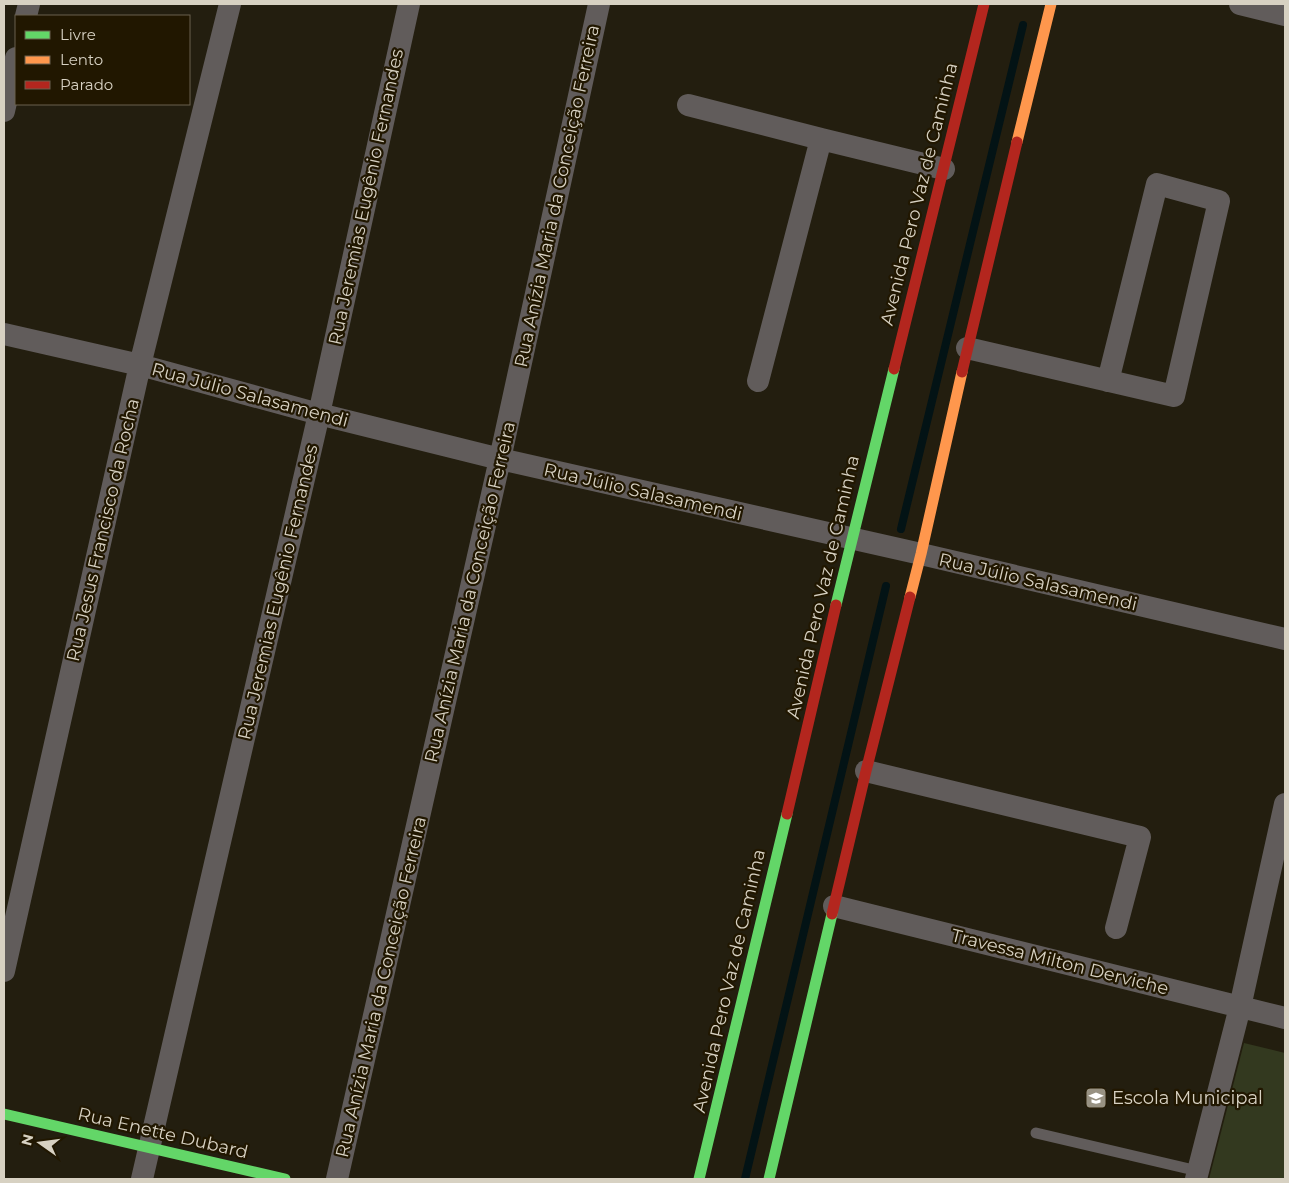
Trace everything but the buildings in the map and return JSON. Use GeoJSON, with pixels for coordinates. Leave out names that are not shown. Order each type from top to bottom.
{"type":"FeatureCollection","features":[{"type":"Feature","properties":{"kind":"street","name":"Rua Jesus Francisco da Rocha"},"geometry":{"type":"LineString","coordinates":[[4,970],[140,365],[230,4]]}},
{"type":"Feature","properties":{"kind":"street","name":"Rua Jeremias Eugênio Fernandes"},"geometry":{"type":"LineString","coordinates":[[142,1179],[319,414],[409,4]]}},
{"type":"Feature","properties":{"kind":"street","name":"Rua Anízia Maria da Conceição Ferreira"},"geometry":{"type":"LineString","coordinates":[[337,1179],[500,460],[599,4]]}},
{"type":"Feature","properties":{"kind":"street","name":"Avenida Pero Vaz de Caminha"},"geometry":{"type":"LineString","coordinates":[[699,1179],[852,539],[984,4]]}},
{"type":"Feature","properties":{"kind":"street"},"geometry":{"type":"LineString","coordinates":[[769,1179],[866,771],[921,554],[967,348],[1051,4]]}},
{"type":"Feature","properties":{"kind":"street"},"geometry":{"type":"LineString","coordinates":[[1253,5],[1285,15]]}},
{"type":"Feature","properties":{"kind":"street"},"geometry":{"type":"LineString","coordinates":[[4,111],[15,62]]}},
{"type":"Feature","properties":{"kind":"street"},"geometry":{"type":"LineString","coordinates":[[688,105],[944,169]]}},
{"type":"Feature","properties":{"kind":"street"},"geometry":{"type":"LineString","coordinates":[[758,381],[821,139]]}},
{"type":"Feature","properties":{"kind":"street"},"geometry":{"type":"LineString","coordinates":[[967,348],[1174,396],[1219,201],[1157,184],[1108,380]]}},
{"type":"Feature","properties":{"kind":"street","name":"Rua Júlio Salasamendi"},"geometry":{"type":"LineString","coordinates":[[4,334],[140,365],[319,414],[500,460],[921,554],[1285,639]]}},
{"type":"Feature","properties":{"kind":"street"},"geometry":{"type":"LineString","coordinates":[[866,771],[1140,837],[1116,928]]}},
{"type":"Feature","properties":{"kind":"street"},"geometry":{"type":"LineString","coordinates":[[1197,1175],[1240,1007],[1284,816]]}},
{"type":"Feature","properties":{"kind":"street","name":"Travessa Milton Derviche"},"geometry":{"type":"LineString","coordinates":[[834,906],[1285,1018]]}},
{"type":"Feature","properties":{"kind":"street","name":"Rua Enette Dubard"},"geometry":{"type":"LineString","coordinates":[[4,1114],[285,1179]]}},
{"type":"Feature","properties":{"kind":"lane"},"geometry":{"type":"LineString","coordinates":[[1036,1133],[1197,1175]]}},
{"type":"Feature","properties":{"kind":"green space"},"geometry":{"type":"Polygon","coordinates":[[[1244,1043],[1285,1053],[1285,1179],[1209,1179],[1244,1043]]]}},
{"type":"Feature","properties":{"kind":"waterway"},"geometry":{"type":"LineString","coordinates":[[901,529],[1023,25]]}},
{"type":"Feature","properties":{"kind":"waterway"},"geometry":{"type":"LineString","coordinates":[[745,1179],[886,586]]}},
{"type":"Feature","properties":{"kind":"traffic: fast"},"geometry":{"type":"LineString","coordinates":[[836,605],[894,369]]}},
{"type":"Feature","properties":{"kind":"traffic: fast"},"geometry":{"type":"LineString","coordinates":[[699,1179],[787,814]]}},
{"type":"Feature","properties":{"kind":"traffic: fast"},"geometry":{"type":"LineString","coordinates":[[769,1179],[832,914]]}},
{"type":"Feature","properties":{"kind":"traffic: fast"},"geometry":{"type":"LineString","coordinates":[[4,1114],[285,1179]]}},
{"type":"Feature","properties":{"kind":"traffic: slow"},"geometry":{"type":"LineString","coordinates":[[1017,142],[1051,4]]}},
{"type":"Feature","properties":{"kind":"traffic: slow"},"geometry":{"type":"LineString","coordinates":[[910,597],[962,372]]}},
{"type":"Feature","properties":{"kind":"traffic: jam"},"geometry":{"type":"LineString","coordinates":[[894,369],[984,4]]}},
{"type":"Feature","properties":{"kind":"traffic: jam"},"geometry":{"type":"LineString","coordinates":[[962,372],[1017,142]]}},
{"type":"Feature","properties":{"kind":"traffic: jam"},"geometry":{"type":"LineString","coordinates":[[832,914],[910,597]]}},
{"type":"Feature","properties":{"kind":"traffic: jam"},"geometry":{"type":"LineString","coordinates":[[787,814],[836,605]]}},
{"type":"Feature","properties":{"kind":"place","name":"Escola Municipal"},"geometry":{"type":"Point","coordinates":[1096,1098]}}]}
